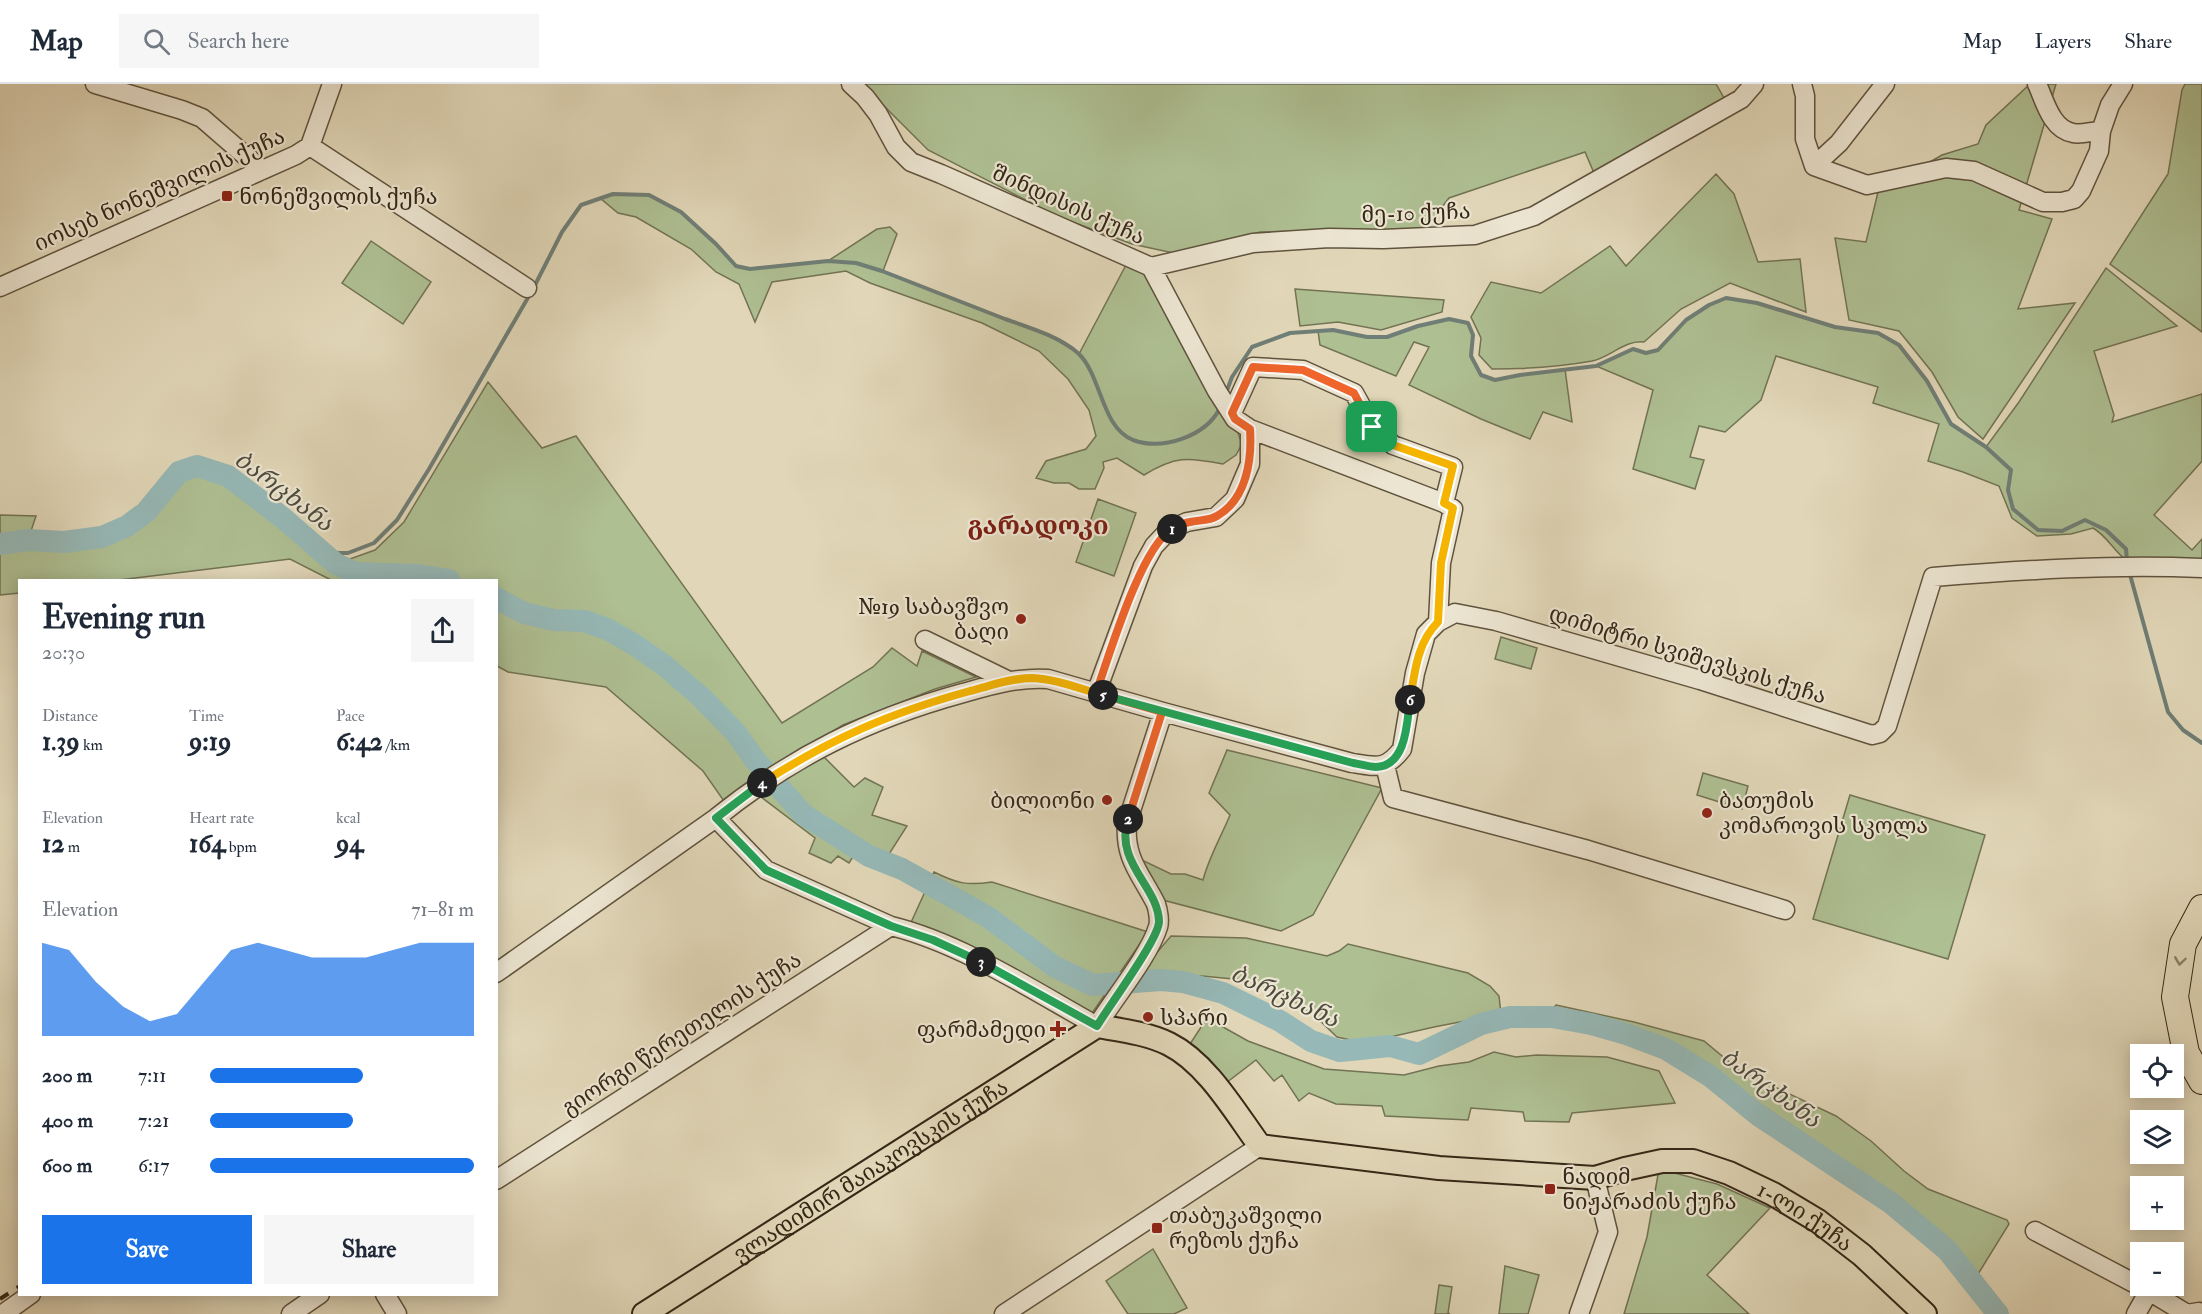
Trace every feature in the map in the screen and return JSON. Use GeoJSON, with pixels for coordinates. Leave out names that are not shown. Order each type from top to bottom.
{"type":"FeatureCollection","features":[{"type":"Feature","properties":{"kind":"highway"},"geometry":{"type":"LineString","coordinates":[[2202,908],[2183,944],[2175,997],[2186,1053],[2202,1081]]}},
{"type":"Feature","properties":{"kind":"main road"},"geometry":{"type":"LineString","coordinates":[[1101,1018],[1127,1031],[1168,1043],[1197,1063],[1260,1146],[1439,1168],[1595,1178]]}},
{"type":"Feature","properties":{"kind":"main road","name":"ვლადიმირ მაიაკოვსკის ქუჩა"},"geometry":{"type":"LineString","coordinates":[[644,1314],[1101,1018]]}},
{"type":"Feature","properties":{"kind":"main road","name":"1-ლი ქუჩა"},"geometry":{"type":"LineString","coordinates":[[1595,1178],[1662,1161],[1693,1161],[1729,1173],[1773,1194],[1818,1221],[1862,1255],[1925,1314]]}},
{"type":"Feature","properties":{"kind":"street"},"geometry":{"type":"LineString","coordinates":[[95,84],[202,118],[262,170]]}},
{"type":"Feature","properties":{"kind":"street","name":"იოსებ ნონეშვილის ქუჩა"},"geometry":{"type":"LineString","coordinates":[[0,287],[296,155],[310,146],[332,84]]}},
{"type":"Feature","properties":{"kind":"street","name":"შინდისის ქუჩა"},"geometry":{"type":"LineString","coordinates":[[851,84],[865,97],[878,114],[896,147],[911,162],[1151,267],[1225,404],[1235,419],[1250,429]]}},
{"type":"Feature","properties":{"kind":"street","name":"მე-10 ქუჩა"},"geometry":{"type":"LineString","coordinates":[[1151,267],[1253,243],[1329,238],[1383,239],[1475,235],[1534,216],[1741,99],[1754,84]]}},
{"type":"Feature","properties":{"kind":"street"},"geometry":{"type":"LineString","coordinates":[[1802,84],[1805,96],[1804,139],[1814,166],[1867,185],[1946,168],[1974,171],[2043,202],[2062,202],[2074,199],[2081,191],[2099,151],[2101,131],[2110,105],[2123,84]]}},
{"type":"Feature","properties":{"kind":"street"},"geometry":{"type":"LineString","coordinates":[[1814,166],[1839,143],[1885,84]]}},
{"type":"Feature","properties":{"kind":"street"},"geometry":{"type":"LineString","coordinates":[[2037,84],[2052,118],[2061,128],[2073,133],[2101,131]]}},
{"type":"Feature","properties":{"kind":"street"},"geometry":{"type":"LineString","coordinates":[[310,146],[527,288]]}},
{"type":"Feature","properties":{"kind":"street"},"geometry":{"type":"LineString","coordinates":[[1225,404],[1253,367],[1303,370],[1354,393],[1372,427],[1393,445],[1453,466],[1444,503]]}},
{"type":"Feature","properties":{"kind":"street"},"geometry":{"type":"LineString","coordinates":[[498,971],[716,818],[750,791],[816,749],[884,718],[937,700],[1009,681],[1029,678],[1048,679],[1096,693],[1162,712],[1353,763],[1376,767],[1385,765],[1402,749],[1419,657],[1426,634],[1438,622],[1441,563],[1453,508],[1250,429],[1250,464],[1235,499],[1216,517],[1187,522],[1169,530],[1154,546],[1143,566],[1096,693]]}},
{"type":"Feature","properties":{"kind":"street","name":"დიმიტრი სვიშევსკის ქუჩა"},"geometry":{"type":"LineString","coordinates":[[1438,622],[1455,613],[1496,621],[1706,682],[1872,735],[1880,733],[1887,726],[1933,577],[2142,566],[2202,568]]}},
{"type":"Feature","properties":{"kind":"street"},"geometry":{"type":"LineString","coordinates":[[925,640],[1009,681]]}},
{"type":"Feature","properties":{"kind":"street"},"geometry":{"type":"LineString","coordinates":[[716,818],[766,870],[891,926],[933,940],[1101,1018],[1140,961],[1159,925],[1157,906],[1134,867],[1128,851],[1126,829],[1162,712]]}},
{"type":"Feature","properties":{"kind":"street"},"geometry":{"type":"LineString","coordinates":[[1385,765],[1393,798],[1588,850],[1785,910]]}},
{"type":"Feature","properties":{"kind":"street","name":"გიორგი წერეთელის ქუჩა"},"geometry":{"type":"LineString","coordinates":[[498,1179],[891,926]]}},
{"type":"Feature","properties":{"kind":"street"},"geometry":{"type":"LineString","coordinates":[[1004,1314],[1260,1146]]}},
{"type":"Feature","properties":{"kind":"street"},"geometry":{"type":"LineString","coordinates":[[1578,1314],[1608,1232],[1595,1178]]}},
{"type":"Feature","properties":{"kind":"street"},"geometry":{"type":"LineString","coordinates":[[2035,1231],[2130,1281]]}},
{"type":"Feature","properties":{"kind":"street"},"geometry":{"type":"LineString","coordinates":[[3,1314],[28,1296]]}},
{"type":"Feature","properties":{"kind":"street"},"geometry":{"type":"LineString","coordinates":[[291,1314],[317,1296]]}},
{"type":"Feature","properties":{"kind":"street"},"geometry":{"type":"LineString","coordinates":[[386,1296],[397,1314]]}},
{"type":"Feature","properties":{"kind":"street"},"geometry":{"type":"LineString","coordinates":[[2136,1314],[2146,1296]]}},
{"type":"Feature","properties":{"kind":"street"},"geometry":{"type":"LineString","coordinates":[[2157,1296],[2187,1314],[2199,1312],[2201,1314]]}},
{"type":"Feature","properties":{"kind":"green space"},"geometry":{"type":"Polygon","coordinates":[[[862,84],[1716,84],[1724,98],[1594,173],[1585,152],[1449,198],[1425,229],[1260,232],[1178,254],[1132,244],[1059,217],[928,150],[862,84]]]}},
{"type":"Feature","properties":{"kind":"green space"},"geometry":{"type":"Polygon","coordinates":[[[2030,84],[2056,84],[2019,210],[2052,219],[2018,309],[2075,303],[1983,439],[1958,417],[1932,372],[1899,331],[1849,320],[1835,238],[1866,242],[1878,192],[1942,155],[1978,144],[1986,125],[2030,84]]]}},
{"type":"Feature","properties":{"kind":"green space"},"geometry":{"type":"Polygon","coordinates":[[[2185,84],[2202,84],[2202,332],[2110,264],[2168,174],[2182,90],[2185,84]]]}},
{"type":"Feature","properties":{"kind":"green space"},"geometry":{"type":"Polygon","coordinates":[[[1716,174],[1734,194],[1758,262],[1800,259],[1806,312],[1730,283],[1681,309],[1644,342],[1624,346],[1599,359],[1567,365],[1492,369],[1479,355],[1481,338],[1471,317],[1491,282],[1541,293],[1610,246],[1626,266],[1716,174]]]}},
{"type":"Feature","properties":{"kind":"green space"},"geometry":{"type":"Polygon","coordinates":[[[613,194],[649,195],[681,212],[736,266],[750,269],[828,261],[877,229],[890,227],[897,234],[883,271],[1052,337],[1079,354],[1126,265],[1150,277],[1234,422],[1242,444],[1236,455],[1223,464],[1190,459],[1173,461],[1144,475],[1117,458],[1103,462],[1104,468],[1095,489],[1079,489],[1069,483],[1054,483],[1036,478],[1046,461],[1086,449],[1096,436],[1089,410],[1068,379],[1039,351],[982,323],[870,283],[846,271],[772,282],[755,322],[739,284],[716,272],[691,249],[636,217],[618,213],[600,198],[613,194]]]}},
{"type":"Feature","properties":{"kind":"green space"},"geometry":{"type":"Polygon","coordinates":[[[371,241],[431,282],[403,324],[342,283],[371,241]]]}},
{"type":"Feature","properties":{"kind":"green space"},"geometry":{"type":"Polygon","coordinates":[[[2106,268],[2177,326],[2094,351],[2114,415],[2112,422],[2202,394],[2202,461],[2154,515],[2192,550],[2202,539],[2202,562],[2126,560],[2093,528],[2071,534],[2037,536],[2012,518],[1999,486],[1928,461],[1939,424],[1873,403],[1878,387],[1776,356],[1761,400],[1725,432],[1699,426],[1690,457],[1704,460],[1695,489],[1633,469],[1653,390],[1596,366],[1633,349],[1646,353],[1658,350],[1686,320],[1709,305],[1726,298],[1757,303],[1835,327],[1878,333],[1899,345],[1927,381],[1951,424],[1986,447],[2019,402],[2106,268]]]}},
{"type":"Feature","properties":{"kind":"green space"},"geometry":{"type":"Polygon","coordinates":[[[1295,289],[1444,300],[1442,312],[1381,330],[1338,322],[1300,326],[1295,289]]]}},
{"type":"Feature","properties":{"kind":"green space"},"geometry":{"type":"Polygon","coordinates":[[[1449,319],[1468,323],[1473,335],[1471,356],[1481,375],[1495,380],[1565,369],[1572,422],[1543,412],[1530,439],[1409,385],[1429,347],[1414,342],[1396,376],[1320,345],[1318,331],[1333,330],[1367,337],[1387,337],[1418,326],[1449,319]]]}},
{"type":"Feature","properties":{"kind":"green space"},"geometry":{"type":"Polygon","coordinates":[[[488,382],[542,448],[576,436],[782,723],[873,667],[892,648],[917,666],[922,651],[976,677],[935,689],[843,725],[776,766],[755,760],[748,787],[726,804],[703,771],[606,687],[508,672],[498,667],[498,579],[329,579],[290,559],[127,579],[18,579],[18,593],[0,595],[0,515],[36,516],[28,540],[64,542],[102,537],[127,526],[146,512],[179,472],[197,466],[228,476],[283,518],[336,564],[375,550],[404,522],[488,382]]]}},
{"type":"Feature","properties":{"kind":"green space"},"geometry":{"type":"Polygon","coordinates":[[[1098,499],[1136,513],[1114,576],[1076,562],[1098,499]]]}},
{"type":"Feature","properties":{"kind":"green space"},"geometry":{"type":"Polygon","coordinates":[[[1501,637],[1537,648],[1531,669],[1495,659],[1501,637]]]}},
{"type":"Feature","properties":{"kind":"green space"},"geometry":{"type":"Polygon","coordinates":[[[1227,750],[1382,788],[1313,915],[1281,931],[1159,899],[1142,860],[1171,874],[1185,874],[1203,880],[1230,815],[1209,793],[1227,750]]]}},
{"type":"Feature","properties":{"kind":"green space"},"geometry":{"type":"Polygon","coordinates":[[[822,755],[854,787],[865,778],[883,787],[872,815],[907,826],[884,862],[858,849],[849,863],[838,856],[831,863],[809,853],[815,838],[761,797],[779,780],[822,755]]]}},
{"type":"Feature","properties":{"kind":"green space"},"geometry":{"type":"Polygon","coordinates":[[[1703,773],[1748,786],[1742,809],[1697,795],[1703,773]]]}},
{"type":"Feature","properties":{"kind":"green space"},"geometry":{"type":"Polygon","coordinates":[[[1850,795],[1985,835],[1948,959],[1813,919],[1850,795]]]}},
{"type":"Feature","properties":{"kind":"green space"},"geometry":{"type":"Polygon","coordinates":[[[934,872],[962,883],[992,882],[1148,932],[1088,1019],[920,925],[908,929],[934,872]]]}},
{"type":"Feature","properties":{"kind":"green space"},"geometry":{"type":"Polygon","coordinates":[[[1171,936],[1246,938],[1327,956],[1348,944],[1468,973],[1490,986],[1499,996],[1501,1014],[1364,1043],[1337,1037],[1314,1015],[1278,991],[1244,980],[1202,976],[1136,977],[1171,936]]]}},
{"type":"Feature","properties":{"kind":"green space"},"geometry":{"type":"Polygon","coordinates":[[[1556,1005],[1634,1022],[1704,1041],[1739,1070],[1836,1116],[1871,1141],[1928,1189],[2007,1220],[2009,1224],[1975,1279],[1954,1252],[1894,1198],[1827,1149],[1669,1043],[1611,1026],[1549,1013],[1556,1005]]]}},
{"type":"Feature","properties":{"kind":"green space"},"geometry":{"type":"Polygon","coordinates":[[[1207,1018],[1248,1041],[1324,1069],[1404,1075],[1439,1066],[1469,1062],[1494,1052],[1516,1057],[1537,1055],[1607,1057],[1659,1071],[1675,1103],[1572,1113],[1569,1122],[1525,1121],[1523,1112],[1471,1108],[1468,1120],[1385,1116],[1382,1106],[1336,1104],[1309,1093],[1299,1101],[1282,1075],[1274,1081],[1256,1060],[1222,1086],[1188,1047],[1207,1018]]]}},
{"type":"Feature","properties":{"kind":"green space"},"geometry":{"type":"Polygon","coordinates":[[[1659,1169],[1717,1184],[1770,1208],[1707,1275],[1749,1314],[1624,1314],[1647,1237],[1659,1169]]]}},
{"type":"Feature","properties":{"kind":"green space"},"geometry":{"type":"Polygon","coordinates":[[[1153,1249],[1187,1308],[1174,1314],[1128,1314],[1106,1281],[1153,1249]]]}},
{"type":"Feature","properties":{"kind":"green space"},"geometry":{"type":"Polygon","coordinates":[[[1505,1266],[1539,1275],[1528,1314],[1499,1314],[1505,1266]]]}},
{"type":"Feature","properties":{"kind":"green space"},"geometry":{"type":"Polygon","coordinates":[[[1439,1285],[1452,1287],[1448,1313],[1450,1314],[1435,1314],[1439,1285]]]}},
{"type":"Feature","properties":{"kind":"waterway"},"geometry":{"type":"LineString","coordinates":[[312,543],[329,553],[348,553],[374,543],[397,520],[533,289],[562,232],[581,205],[613,194],[649,195],[681,212],[736,266],[750,269],[828,261],[856,263],[1054,338],[1072,348],[1087,364],[1114,424],[1122,434],[1133,440],[1157,444],[1182,439],[1205,426],[1220,408]]}},
{"type":"Feature","properties":{"kind":"waterway"},"geometry":{"type":"LineString","coordinates":[[1226,393],[1232,377],[1252,347],[1290,333],[1333,330],[1367,337],[1387,337],[1418,326],[1449,319],[1468,323],[1473,335],[1471,356],[1481,375],[1495,380],[1596,366],[1633,349],[1646,353],[1658,350],[1686,320],[1709,305],[1726,298],[1757,303],[1835,327],[1878,333],[1899,345],[1927,381],[1951,424],[1986,447],[2011,470],[2008,490],[2013,509],[2038,530],[2062,531],[2085,520],[2106,530],[2126,549],[2127,561]]}},
{"type":"Feature","properties":{"kind":"waterway","name":"ბარცხანა"},"geometry":{"type":"LineString","coordinates":[[0,544],[28,540],[64,542],[102,537],[127,526],[146,512],[179,472],[197,466],[228,476],[283,518],[336,564],[356,573],[418,575],[443,579]]}},
{"type":"Feature","properties":{"kind":"waterway"},"geometry":{"type":"LineString","coordinates":[[2129,571],[2168,712],[2183,730],[2202,743]]}},
{"type":"Feature","properties":{"kind":"waterway","name":"ბარცხანა"},"geometry":{"type":"LineString","coordinates":[[498,599],[524,613],[554,620],[584,621],[607,629],[635,645],[665,666],[701,697],[735,732],[755,760],[804,815],[869,856],[902,869],[988,917],[1055,967],[1093,985],[1161,980],[1183,982],[1223,993],[1280,1021],[1311,1041],[1340,1051],[1390,1046],[1419,1054],[1481,1024],[1510,1017],[1552,1017],[1591,1024],[1666,1049],[1710,1076],[1758,1115],[1891,1203],[1947,1250],[1998,1314]]}},
{"type":"Feature","properties":{"kind":"railway"},"geometry":{"type":"LineString","coordinates":[[0,1299],[18,1287]]}},
{"type":"Feature","properties":{"kind":"place","name":"ნონეშვილის ქუჩა"},"geometry":{"type":"Point","coordinates":[227,196]}},
{"type":"Feature","properties":{"kind":"place","name":"№19 საბავშვო ბაღი"},"geometry":{"type":"Point","coordinates":[1021,619]}},
{"type":"Feature","properties":{"kind":"place","name":"ბილიონი"},"geometry":{"type":"Point","coordinates":[1107,800]}},
{"type":"Feature","properties":{"kind":"place","name":"ბათუმის კომაროვის სკოლა"},"geometry":{"type":"Point","coordinates":[1707,813]}},
{"type":"Feature","properties":{"kind":"place","name":"სპარი"},"geometry":{"type":"Point","coordinates":[1148,1017]}},
{"type":"Feature","properties":{"kind":"place","name":"ფარმამედი"},"geometry":{"type":"Point","coordinates":[1058,1029]}},
{"type":"Feature","properties":{"kind":"place","name":"ნადიმ ნიჟარაძის ქუჩა"},"geometry":{"type":"Point","coordinates":[1550,1189]}},
{"type":"Feature","properties":{"kind":"place","name":"თაბუკაშვილი რეზოს ქუჩა"},"geometry":{"type":"Point","coordinates":[1157,1228]}},
{"type":"Feature","properties":{"kind":"district","name":"გარადოკი"},"geometry":{"type":"Point","coordinates":[1038,525]}},
{"type":"Feature","properties":{"kind":"route"},"geometry":{"type":"LineString","coordinates":[[1372,427],[1354,393],[1303,370],[1253,367],[1232,413],[1235,419],[1250,429],[1251,450],[1250,464],[1235,499],[1216,517],[1187,522],[1169,530],[1154,546],[1143,566],[1096,693],[1162,712],[1127,823],[1126,836],[1126,846],[1134,867],[1157,906],[1159,925],[1140,961],[1097,1026],[976,960],[933,940],[891,926],[766,870],[716,818],[784,768],[816,749],[856,730],[937,700],[1029,678],[1048,679],[1096,693],[1162,712],[1353,763],[1376,767],[1385,765],[1402,749],[1419,657],[1426,634],[1438,622],[1441,563],[1453,508],[1444,503],[1453,466],[1393,445],[1372,427]]}}]}
